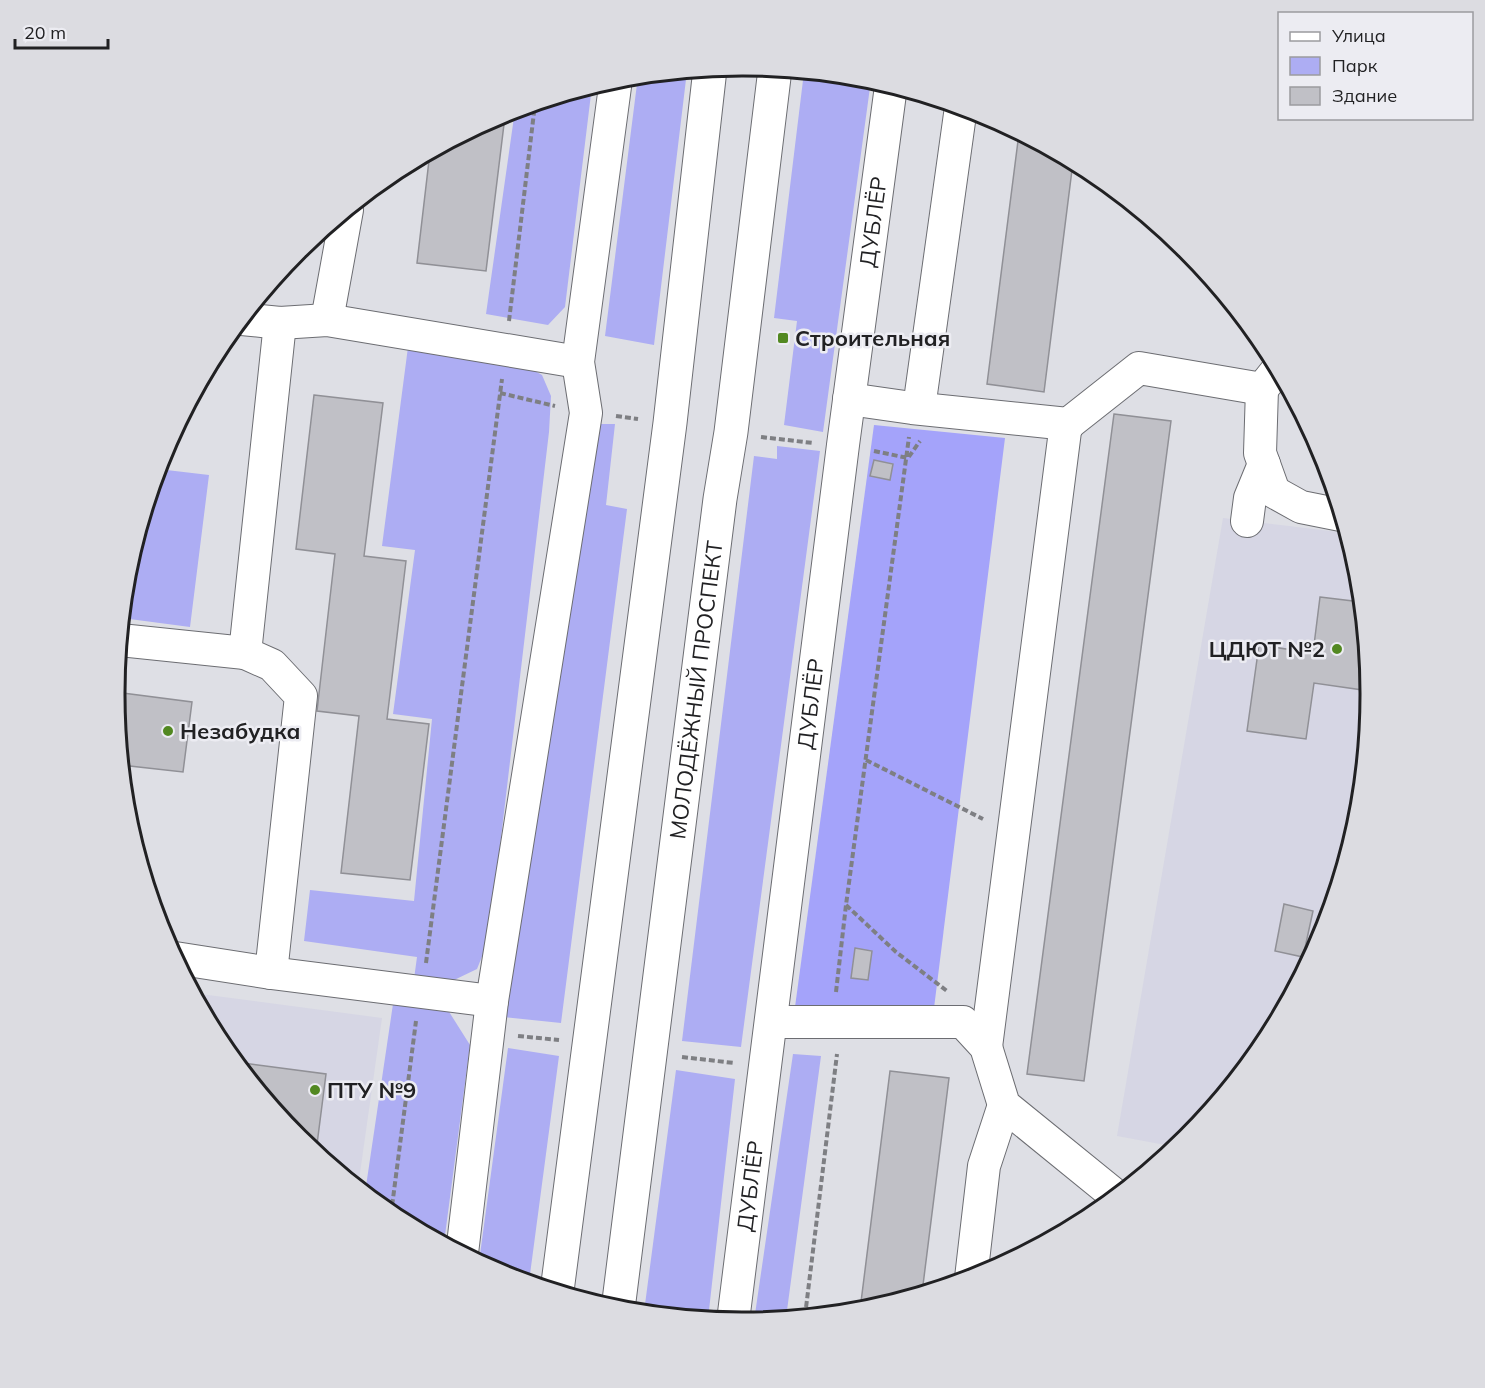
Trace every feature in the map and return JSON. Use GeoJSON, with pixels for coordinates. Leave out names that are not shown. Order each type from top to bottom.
{"type":"FeatureCollection","features":[{"type":"Feature","properties":{"kind":"main road"},"geometry":{"type":"LineString","coordinates":[[558,1283],[670,423],[709,78]]}},
{"type":"Feature","properties":{"kind":"main road","name":"МОЛОДЁЖНЫЙ ПРОСПЕКТ"},"geometry":{"type":"LineString","coordinates":[[619,1299],[774,78]]}},
{"type":"Feature","properties":{"kind":"street"},"geometry":{"type":"LineString","coordinates":[[463,1245],[492,1001],[586,413],[578,362],[615,90]]}},
{"type":"Feature","properties":{"kind":"street","name":"ДУБЛЁР"},"geometry":{"type":"LineString","coordinates":[[734,1312],[849,399],[890,95]]}},
{"type":"Feature","properties":{"kind":"street"},"geometry":{"type":"LineString","coordinates":[[919,408],[960,116]]}},
{"type":"Feature","properties":{"kind":"street"},"geometry":{"type":"LineString","coordinates":[[327,320],[345,222]]}},
{"type":"Feature","properties":{"kind":"street"},"geometry":{"type":"LineString","coordinates":[[252,320],[280,323],[327,320],[578,362]]}},
{"type":"Feature","properties":{"kind":"street"},"geometry":{"type":"LineString","coordinates":[[245,653],[280,323]]}},
{"type":"Feature","properties":{"kind":"street"},"geometry":{"type":"LineString","coordinates":[[972,1267],[984,1166],[1004,1105],[987,1047],[1065,431],[1068,424],[1139,368],[1270,379],[1260,453],[1274,492],[1301,507],[1332,513]]}},
{"type":"Feature","properties":{"kind":"street"},"geometry":{"type":"LineString","coordinates":[[849,399],[1068,424]]}},
{"type":"Feature","properties":{"kind":"street"},"geometry":{"type":"LineString","coordinates":[[1247,521],[1250,498],[1264,464]]}},
{"type":"Feature","properties":{"kind":"street"},"geometry":{"type":"LineString","coordinates":[[127,641],[245,653],[272,665],[301,696],[271,973]]}},
{"type":"Feature","properties":{"kind":"street"},"geometry":{"type":"LineString","coordinates":[[186,960],[271,973],[492,1001]]}},
{"type":"Feature","properties":{"kind":"street"},"geometry":{"type":"LineString","coordinates":[[771,1022],[840,1024],[963,1022],[987,1047]]}},
{"type":"Feature","properties":{"kind":"street"},"geometry":{"type":"LineString","coordinates":[[1004,1105],[1109,1190]]}},
{"type":"Feature","properties":{"kind":"path"},"geometry":{"type":"LineString","coordinates":[[393,1202],[506,350],[534,113]]}},
{"type":"Feature","properties":{"kind":"path"},"geometry":{"type":"LineString","coordinates":[[500,393],[586,413],[670,423]]}},
{"type":"Feature","properties":{"kind":"path"},"geometry":{"type":"LineString","coordinates":[[866,760],[1014,835]]}},
{"type":"Feature","properties":{"kind":"path"},"geometry":{"type":"LineString","coordinates":[[846,905],[896,952],[948,992]]}},
{"type":"Feature","properties":{"kind":"path"},"geometry":{"type":"LineString","coordinates":[[806,1308],[840,1024]]}},
{"type":"Feature","properties":{"kind":"shaded area"},"geometry":{"type":"Polygon","coordinates":[[[874,425],[1005,438],[934,1008],[795,1007],[874,425]]]}},
{"type":"Feature","properties":{"kind":"shaded area"},"geometry":{"type":"Polygon","coordinates":[[[1223,518],[1338,532],[1355,613],[1359,654],[1359,734],[1348,814],[1327,892],[1313,930],[1277,1003],[1256,1037],[1207,1101],[1164,1145],[1117,1136],[1223,518]]]}},
{"type":"Feature","properties":{"kind":"shaded area","name":"ПТУ №9"},"geometry":{"type":"Polygon","coordinates":[[[203,994],[382,1018],[359,1178],[306,1131],[278,1101],[229,1037],[203,994]]]}},
{"type":"Feature","properties":{"kind":"green space"},"geometry":{"type":"Polygon","coordinates":[[[686,80],[654,345],[605,336],[637,86],[686,80]]]}},
{"type":"Feature","properties":{"kind":"green space"},"geometry":{"type":"Polygon","coordinates":[[[803,80],[870,90],[823,432],[784,425],[797,321],[774,318],[803,80]]]}},
{"type":"Feature","properties":{"kind":"green space"},"geometry":{"type":"Polygon","coordinates":[[[591,96],[565,307],[548,325],[486,314],[513,121],[544,109],[591,96]]]}},
{"type":"Feature","properties":{"kind":"green space"},"geometry":{"type":"Polygon","coordinates":[[[408,347],[517,361],[542,375],[551,396],[549,432],[489,939],[477,969],[450,982],[414,979],[417,957],[304,941],[310,890],[414,901],[432,719],[393,714],[415,550],[382,546],[408,347]]]}},
{"type":"Feature","properties":{"kind":"green space"},"geometry":{"type":"Polygon","coordinates":[[[597,424],[615,424],[606,505],[627,509],[561,1023],[504,1017],[597,424]]]}},
{"type":"Feature","properties":{"kind":"green space"},"geometry":{"type":"Polygon","coordinates":[[[777,446],[820,451],[741,1047],[682,1041],[754,456],[777,459],[777,446]]]}},
{"type":"Feature","properties":{"kind":"green space"},"geometry":{"type":"Polygon","coordinates":[[[168,470],[209,475],[190,627],[129,619],[146,534],[168,470]]]}},
{"type":"Feature","properties":{"kind":"green space"},"geometry":{"type":"Polygon","coordinates":[[[393,1004],[446,1007],[470,1045],[445,1235],[366,1184],[393,1004]]]}},
{"type":"Feature","properties":{"kind":"green space"},"geometry":{"type":"Polygon","coordinates":[[[508,1048],[559,1056],[530,1274],[480,1253],[508,1048]]]}},
{"type":"Feature","properties":{"kind":"green space"},"geometry":{"type":"Polygon","coordinates":[[[793,1054],[821,1056],[787,1310],[755,1311],[793,1054]]]}},
{"type":"Feature","properties":{"kind":"green space"},"geometry":{"type":"Polygon","coordinates":[[[676,1070],[735,1079],[709,1310],[645,1303],[676,1070]]]}},
{"type":"Feature","properties":{"kind":"building"},"geometry":{"type":"Polygon","coordinates":[[[504,125],[486,271],[417,263],[429,162],[469,140],[504,125]]]}},
{"type":"Feature","properties":{"kind":"building"},"geometry":{"type":"Polygon","coordinates":[[[1018,141],[1072,172],[1044,392],[987,384],[1018,141]]]}},
{"type":"Feature","properties":{"kind":"building"},"geometry":{"type":"Polygon","coordinates":[[[314,395],[383,403],[364,556],[406,561],[387,719],[429,724],[410,880],[341,873],[359,716],[317,711],[335,554],[296,549],[314,395]]]}},
{"type":"Feature","properties":{"kind":"building"},"geometry":{"type":"Polygon","coordinates":[[[1114,414],[1171,421],[1084,1081],[1027,1074],[1114,414]]]}},
{"type":"Feature","properties":{"kind":"building"},"geometry":{"type":"Polygon","coordinates":[[[874,460],[893,464],[890,480],[870,476],[874,460]]]}},
{"type":"Feature","properties":{"kind":"building"},"geometry":{"type":"Polygon","coordinates":[[[1320,597],[1353,601],[1359,654],[1360,690],[1314,683],[1306,739],[1247,731],[1259,645],[1313,653],[1320,597]]]}},
{"type":"Feature","properties":{"kind":"building"},"geometry":{"type":"Polygon","coordinates":[[[125,693],[192,702],[183,772],[129,766],[125,693]]]}},
{"type":"Feature","properties":{"kind":"building"},"geometry":{"type":"Polygon","coordinates":[[[1284,904],[1313,911],[1301,957],[1275,951],[1284,904]]]}},
{"type":"Feature","properties":{"kind":"building"},"geometry":{"type":"Polygon","coordinates":[[[855,948],[872,951],[868,980],[851,978],[855,948]]]}},
{"type":"Feature","properties":{"kind":"building"},"geometry":{"type":"Polygon","coordinates":[[[248,1064],[326,1074],[317,1142],[278,1101],[248,1064]]]}},
{"type":"Feature","properties":{"kind":"building"},"geometry":{"type":"Polygon","coordinates":[[[890,1071],[949,1078],[923,1284],[861,1300],[890,1071]]]}},
{"type":"Feature","properties":{"kind":"place","name":"Строительная"},"geometry":{"type":"Point","coordinates":[783,338]}},
{"type":"Feature","properties":{"kind":"place","name":"ЦДЮТ №2"},"geometry":{"type":"Point","coordinates":[1337,649]}},
{"type":"Feature","properties":{"kind":"place","name":"Незабудка"},"geometry":{"type":"Point","coordinates":[168,731]}},
{"type":"Feature","properties":{"kind":"place","name":"ПТУ №9"},"geometry":{"type":"Point","coordinates":[315,1090]}}]}
